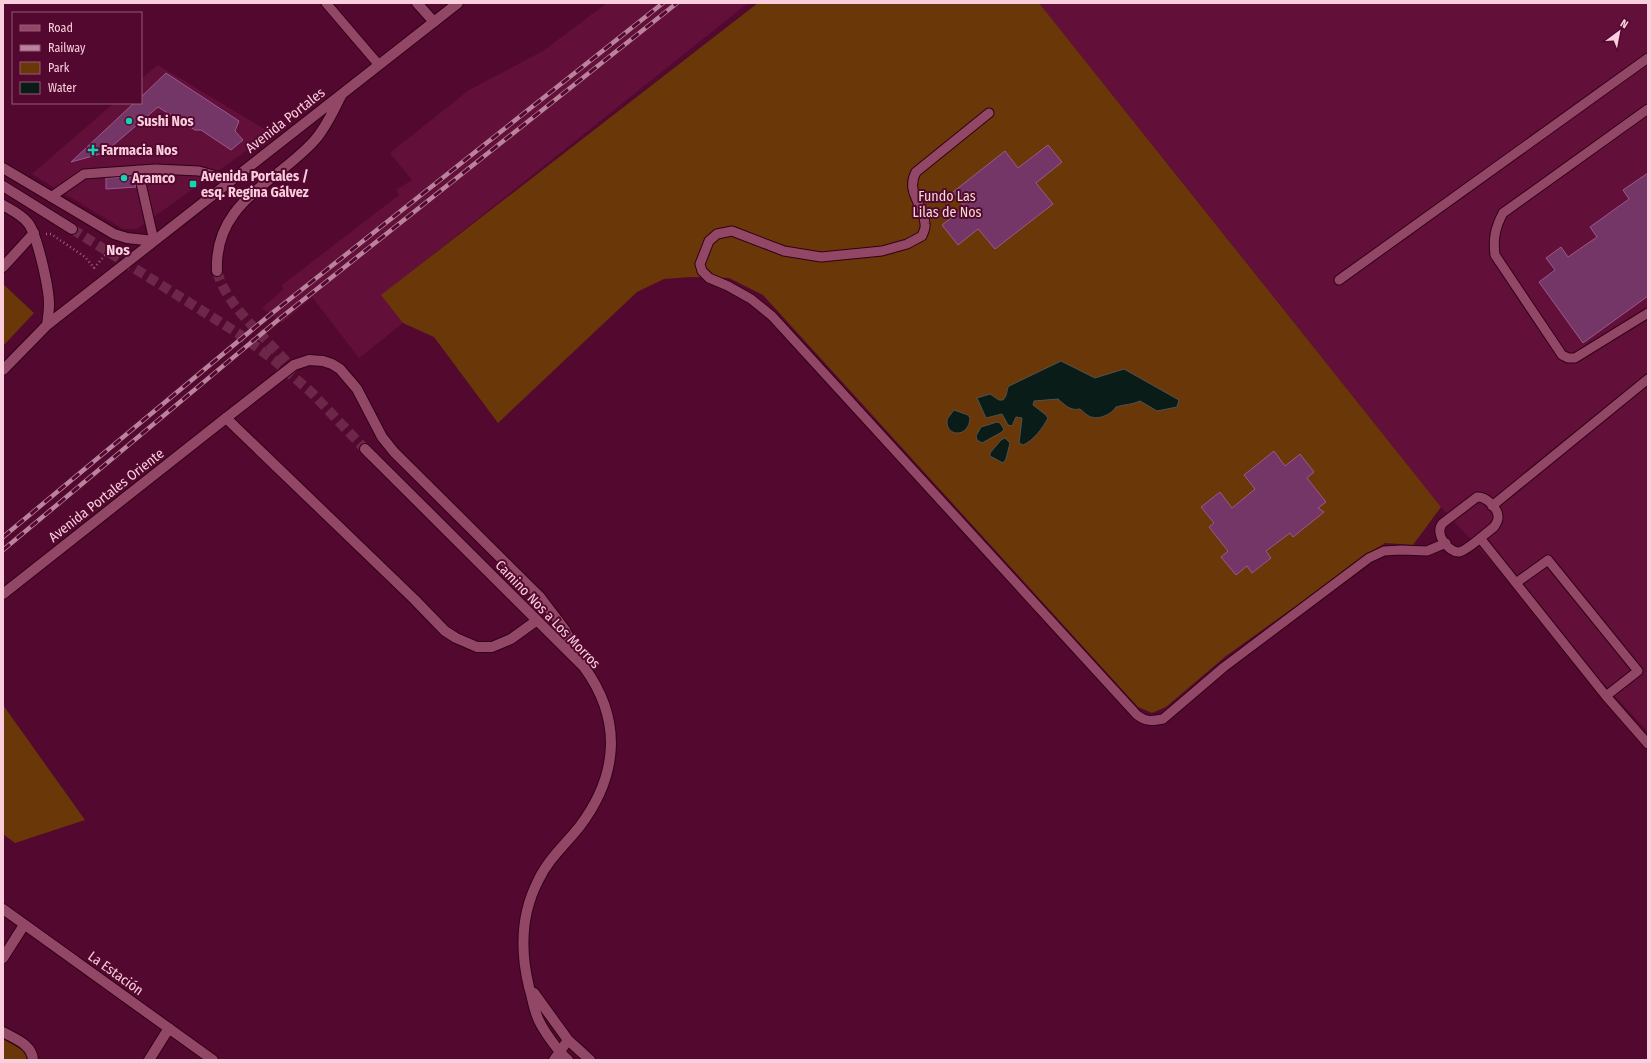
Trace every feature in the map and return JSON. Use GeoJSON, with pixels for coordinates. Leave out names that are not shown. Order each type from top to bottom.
{"type":"FeatureCollection","features":[{"type":"Feature","properties":{"kind":"main road"},"geometry":{"type":"LineString","coordinates":[[417,3],[434,22]]}},
{"type":"Feature","properties":{"kind":"main road","name":"Avenida Portales"},"geometry":{"type":"LineString","coordinates":[[3,370],[47,326],[104,280],[458,3]]}},
{"type":"Feature","properties":{"kind":"main road"},"geometry":{"type":"LineString","coordinates":[[217,271],[217,253],[221,237],[230,216],[248,198],[294,160],[315,140],[342,94]]}},
{"type":"Feature","properties":{"kind":"main road"},"geometry":{"type":"LineString","coordinates":[[3,168],[114,234],[126,238],[154,241]]}},
{"type":"Feature","properties":{"kind":"main road"},"geometry":{"type":"LineString","coordinates":[[3,186],[72,229]]}},
{"type":"Feature","properties":{"kind":"main road"},"geometry":{"type":"LineString","coordinates":[[3,205],[27,221],[34,233],[49,296],[47,326]]}},
{"type":"Feature","properties":{"kind":"main road"},"geometry":{"type":"LineString","coordinates":[[3,267],[34,233]]}},
{"type":"Feature","properties":{"kind":"main road","name":"Avenida Portales Oriente"},"geometry":{"type":"LineString","coordinates":[[3,594],[294,365],[315,360],[332,364],[340,369],[357,389],[382,437],[394,452],[540,597],[565,630],[584,667]]}},
{"type":"Feature","properties":{"kind":"main road"},"geometry":{"type":"LineString","coordinates":[[226,418],[414,599],[445,631],[456,638],[477,647],[492,647],[511,639],[536,621]]}},
{"type":"Feature","properties":{"kind":"main road","name":"Camino Nos a Los Morros"},"geometry":{"type":"LineString","coordinates":[[365,449],[536,621],[584,667],[597,686],[607,712],[610,727],[611,757],[604,784],[590,812],[546,866],[531,896],[523,934],[523,961],[537,1017],[556,1056],[568,1060]]}},
{"type":"Feature","properties":{"kind":"main road","name":"La Estación"},"geometry":{"type":"LineString","coordinates":[[3,909],[213,1060]]}},
{"type":"Feature","properties":{"kind":"main road"},"geometry":{"type":"LineString","coordinates":[[3,958],[24,925]]}},
{"type":"Feature","properties":{"kind":"main road","name":"Camino Nos a Los Morros"},"geometry":{"type":"LineString","coordinates":[[529,987],[568,1040],[590,1060]]}},
{"type":"Feature","properties":{"kind":"main road"},"geometry":{"type":"LineString","coordinates":[[149,1060],[168,1028]]}},
{"type":"Feature","properties":{"kind":"main road"},"geometry":{"type":"LineString","coordinates":[[3,1032],[28,1047],[32,1054],[33,1060]]}},
{"type":"Feature","properties":{"kind":"main road"},"geometry":{"type":"LineString","coordinates":[[556,1056],[568,1040]]}},
{"type":"Feature","properties":{"kind":"lane"},"geometry":{"type":"LineString","coordinates":[[326,3],[379,65]]}},
{"type":"Feature","properties":{"kind":"lane"},"geometry":{"type":"LineString","coordinates":[[1339,280],[1648,58]]}},
{"type":"Feature","properties":{"kind":"lane"},"geometry":{"type":"LineString","coordinates":[[1648,109],[1503,213],[1496,227],[1493,243],[1495,255],[1562,355],[1568,358],[1575,358],[1648,313]]}},
{"type":"Feature","properties":{"kind":"lane"},"geometry":{"type":"LineString","coordinates":[[989,113],[916,172],[912,179],[912,187],[926,225],[922,236],[907,244],[882,251],[821,257],[784,251],[732,231],[717,234],[709,240],[700,264],[702,271],[709,278],[728,286],[751,299],[772,316],[1137,715],[1144,720],[1152,721],[1163,719],[1224,667],[1369,558],[1384,551],[1427,551],[1446,543]]}},
{"type":"Feature","properties":{"kind":"lane"},"geometry":{"type":"LineString","coordinates":[[51,197],[84,174],[155,169],[199,171],[231,180]]}},
{"type":"Feature","properties":{"kind":"lane"},"geometry":{"type":"LineString","coordinates":[[138,170],[154,241]]}},
{"type":"Feature","properties":{"kind":"lane"},"geometry":{"type":"LineString","coordinates":[[1492,506],[1648,379]]}},
{"type":"Feature","properties":{"kind":"lane"},"geometry":{"type":"LineString","coordinates":[[1477,497],[1484,498],[1492,506],[1498,514],[1498,522],[1494,527],[1459,552],[1453,551],[1439,533],[1439,528],[1443,523],[1477,497]]}},
{"type":"Feature","properties":{"kind":"lane"},"geometry":{"type":"LineString","coordinates":[[1480,538],[1606,696],[1648,744]]}},
{"type":"Feature","properties":{"kind":"lane"},"geometry":{"type":"LineString","coordinates":[[1516,583],[1548,560],[1638,671],[1606,696]]}},
{"type":"Feature","properties":{"kind":"path"},"geometry":{"type":"LineString","coordinates":[[34,233],[50,234],[85,257],[104,280]]}},
{"type":"Feature","properties":{"kind":"shaded area"},"geometry":{"type":"Polygon","coordinates":[[[607,3],[748,3],[382,295],[403,323],[359,358],[312,297],[282,323],[262,308],[284,289],[282,285],[399,195],[396,190],[412,180],[390,153],[469,90],[543,51],[607,3]]]}},
{"type":"Feature","properties":{"kind":"shaded area"},"geometry":{"type":"Polygon","coordinates":[[[1039,3],[1648,3],[1648,732],[1441,507],[1039,3]]]}},
{"type":"Feature","properties":{"kind":"shaded area"},"geometry":{"type":"Polygon","coordinates":[[[158,65],[271,133],[137,229],[123,229],[32,174],[113,104],[142,104],[142,78],[158,65]]]}},
{"type":"Feature","properties":{"kind":"green space","name":"Fundo Las Lilas de Nos"},"geometry":{"type":"Polygon","coordinates":[[[758,3],[1039,3],[1441,507],[1413,545],[1385,543],[1226,656],[1166,707],[1152,713],[1138,707],[763,295],[729,278],[692,277],[664,279],[637,292],[498,423],[434,337],[403,323],[381,295],[758,3]]]}},
{"type":"Feature","properties":{"kind":"green space"},"geometry":{"type":"Polygon","coordinates":[[[3,284],[34,313],[3,346],[3,284]]]}},
{"type":"Feature","properties":{"kind":"green space"},"geometry":{"type":"Polygon","coordinates":[[[3,705],[85,820],[15,843],[3,834],[3,705]]]}},
{"type":"Feature","properties":{"kind":"green space"},"geometry":{"type":"Polygon","coordinates":[[[3,1039],[24,1051],[27,1056],[26,1060],[3,1060],[3,1039]]]}},
{"type":"Feature","properties":{"kind":"water"},"geometry":{"type":"Polygon","coordinates":[[[1061,361],[1095,378],[1124,369],[1179,400],[1177,407],[1157,411],[1140,401],[1116,407],[1112,412],[1105,416],[1094,418],[1088,416],[1080,409],[1068,407],[1058,399],[1034,401],[1033,405],[1048,418],[1037,434],[1023,445],[1019,443],[1022,418],[1016,417],[1012,426],[1008,425],[1002,414],[986,418],[977,398],[990,394],[999,400],[1003,400],[1009,386],[1061,361]]]}},
{"type":"Feature","properties":{"kind":"water"},"geometry":{"type":"Polygon","coordinates":[[[954,410],[968,415],[970,418],[969,425],[962,432],[954,432],[950,430],[948,426],[947,420],[954,410]]]}},
{"type":"Feature","properties":{"kind":"water"},"geometry":{"type":"Polygon","coordinates":[[[997,422],[1000,423],[1004,429],[1002,432],[982,443],[977,440],[976,436],[981,427],[997,422]]]}},
{"type":"Feature","properties":{"kind":"water"},"geometry":{"type":"Polygon","coordinates":[[[1005,438],[1010,443],[1006,459],[1003,463],[990,456],[990,453],[1001,440],[1005,438]]]}},
{"type":"Feature","properties":{"kind":"building"},"geometry":{"type":"Polygon","coordinates":[[[166,73],[239,121],[235,131],[243,140],[231,150],[201,130],[195,130],[158,107],[104,153],[71,162],[133,104],[142,104],[142,96],[166,73]]]}},
{"type":"Feature","properties":{"kind":"building"},"geometry":{"type":"Polygon","coordinates":[[[1048,145],[1062,162],[1036,183],[1053,204],[995,249],[978,229],[958,245],[942,225],[965,207],[953,192],[1005,151],[1018,168],[1048,145]]]}},
{"type":"Feature","properties":{"kind":"building"},"geometry":{"type":"Polygon","coordinates":[[[1648,173],[1648,296],[1583,343],[1539,282],[1555,270],[1546,258],[1561,247],[1568,257],[1597,237],[1590,227],[1629,199],[1623,190],[1648,173]]]}},
{"type":"Feature","properties":{"kind":"building"},"geometry":{"type":"Polygon","coordinates":[[[133,177],[136,187],[106,189],[106,178],[133,177]]]}},
{"type":"Feature","properties":{"kind":"building"},"geometry":{"type":"Polygon","coordinates":[[[1274,451],[1285,466],[1300,454],[1314,472],[1307,478],[1326,502],[1318,508],[1324,512],[1293,537],[1290,533],[1266,551],[1271,558],[1252,573],[1247,566],[1236,575],[1221,557],[1228,551],[1209,527],[1214,523],[1201,507],[1220,492],[1232,508],[1255,489],[1244,475],[1274,451]]]}},
{"type":"Feature","properties":{"kind":"tunnel"},"geometry":{"type":"LineString","coordinates":[[72,229],[239,334],[274,360],[311,392],[365,449]]}},
{"type":"Feature","properties":{"kind":"tunnel"},"geometry":{"type":"LineString","coordinates":[[217,271],[222,285],[239,311],[295,372]]}},
{"type":"Feature","properties":{"kind":"railway"},"geometry":{"type":"LineString","coordinates":[[3,537],[271,314],[663,3]]}},
{"type":"Feature","properties":{"kind":"railway"},"geometry":{"type":"LineString","coordinates":[[3,550],[278,320],[677,3]]}},
{"type":"Feature","properties":{"kind":"place","name":"Sushi Nos"},"geometry":{"type":"Point","coordinates":[129,121]}},
{"type":"Feature","properties":{"kind":"place","name":"Farmacia Nos"},"geometry":{"type":"Point","coordinates":[93,150]}},
{"type":"Feature","properties":{"kind":"place","name":"Aramco"},"geometry":{"type":"Point","coordinates":[124,178]}},
{"type":"Feature","properties":{"kind":"place","name":"Avenida Portales / esq. Regina Gálvez"},"geometry":{"type":"Point","coordinates":[193,184]}},
{"type":"Feature","properties":{"kind":"district","name":"Nos"},"geometry":{"type":"Point","coordinates":[118,250]}}]}
